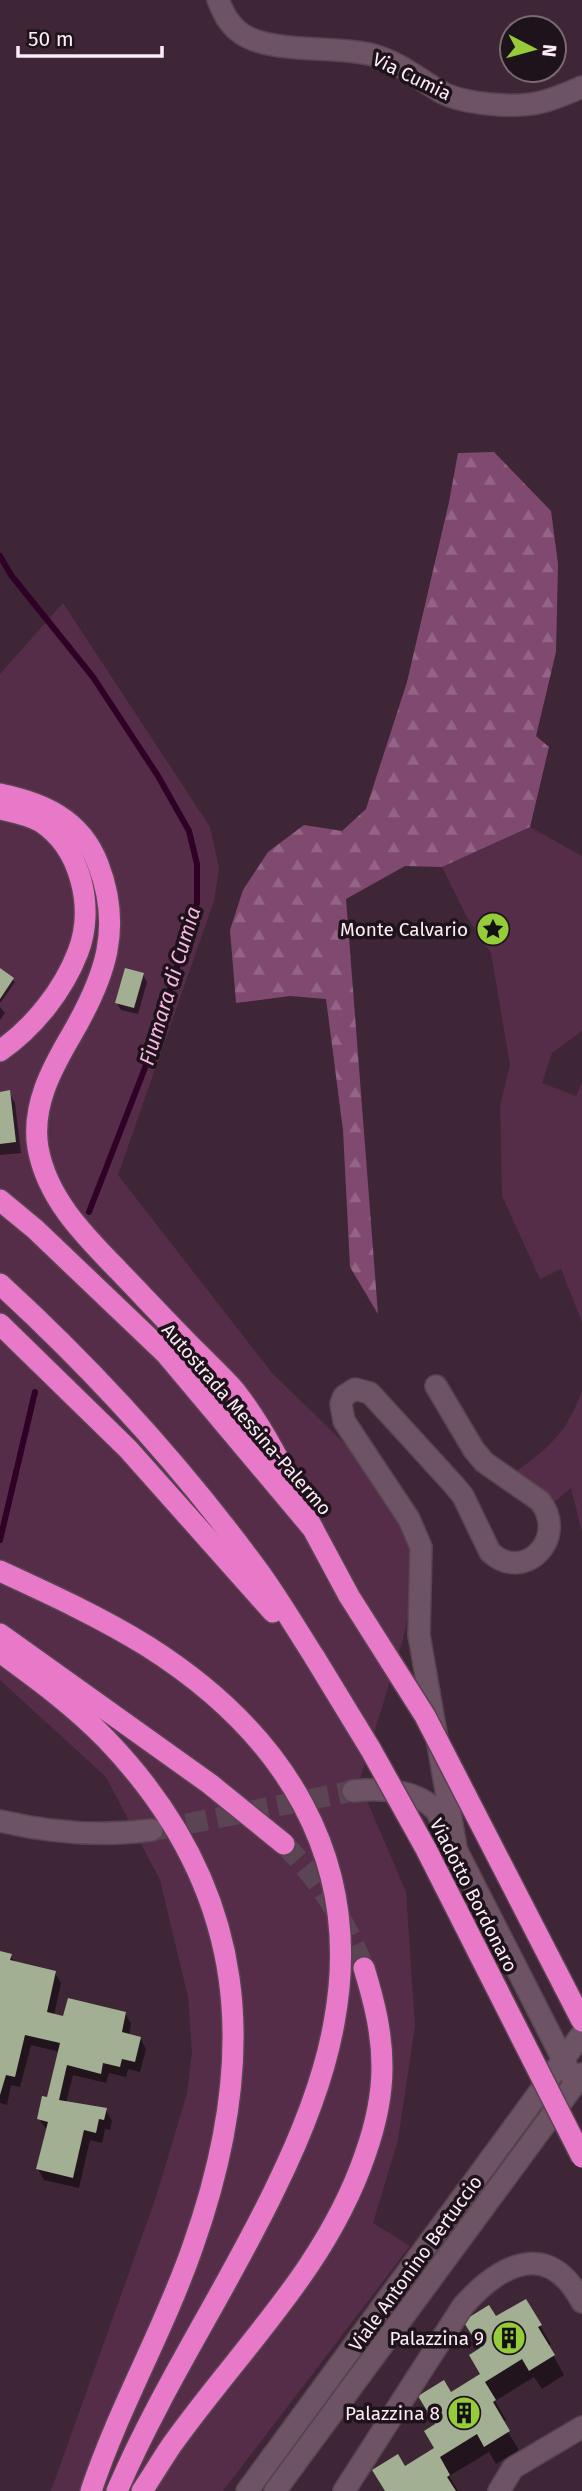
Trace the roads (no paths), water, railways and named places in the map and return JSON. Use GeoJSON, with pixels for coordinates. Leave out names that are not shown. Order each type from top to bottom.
{"type":"FeatureCollection","features":[{"type":"Feature","properties":{"kind":"highway"},"geometry":{"type":"LineString","coordinates":[[0,794],[45,807],[82,834],[94,853],[104,878],[110,904],[111,933],[105,965],[50,1074],[39,1110],[38,1147],[51,1186],[80,1231],[235,1391],[279,1459],[313,1529]]}},
{"type":"Feature","properties":{"kind":"highway"},"geometry":{"type":"LineString","coordinates":[[0,809],[40,822],[58,837],[68,849],[76,866],[85,906],[85,925],[79,951],[62,982],[42,1013],[0,1051]]}},
{"type":"Feature","properties":{"kind":"highway","name":"Autostrada Messina-Palermo"},"geometry":{"type":"LineString","coordinates":[[0,1200],[35,1229],[166,1354],[313,1529],[349,1596]]}},
{"type":"Feature","properties":{"kind":"highway"},"geometry":{"type":"LineString","coordinates":[[0,1284],[56,1336],[187,1479],[261,1575],[315,1658]]}},
{"type":"Feature","properties":{"kind":"highway"},"geometry":{"type":"LineString","coordinates":[[0,1324],[152,1474],[315,1658]]}},
{"type":"Feature","properties":{"kind":"highway"},"geometry":{"type":"LineString","coordinates":[[0,1571],[84,1611],[149,1648],[201,1685],[247,1728],[285,1774],[315,1826],[325,1852],[340,1926],[341,1949],[335,2021],[323,2068],[303,2126],[275,2189],[180,2361],[117,2491]]}},
{"type":"Feature","properties":{"kind":"highway"},"geometry":{"type":"LineString","coordinates":[[0,1586],[95,1632],[140,1658],[193,1697],[236,1736],[275,1785],[303,1832],[323,1905],[327,1947],[320,2020],[310,2064],[291,2121],[263,2184],[145,2400],[101,2491]]}},
{"type":"Feature","properties":{"kind":"highway","name":"Viadotto Bordonaro"},"geometry":{"type":"LineString","coordinates":[[349,1596],[425,1716],[582,2021]]}},
{"type":"Feature","properties":{"kind":"highway"},"geometry":{"type":"LineString","coordinates":[[0,1634],[210,1784],[284,1844]]}},
{"type":"Feature","properties":{"kind":"highway"},"geometry":{"type":"LineString","coordinates":[[0,1652],[58,1695],[106,1738],[164,1811],[195,1865],[209,1900],[226,1961],[234,2015],[232,2088],[219,2163],[208,2203],[176,2292],[91,2491]]}},
{"type":"Feature","properties":{"kind":"highway","name":"Viadotto Bordonaro"},"geometry":{"type":"LineString","coordinates":[[315,1658],[371,1750],[426,1849],[582,2157]]}},
{"type":"Feature","properties":{"kind":"highway"},"geometry":{"type":"LineString","coordinates":[[142,2491],[172,2445],[303,2276],[338,2220],[353,2187],[375,2120],[382,2069],[377,2017],[364,1968]]}},
{"type":"Feature","properties":{"kind":"street","name":"Via Cumia"},"geometry":{"type":"LineString","coordinates":[[218,0],[228,21],[245,37],[267,43],[373,55],[397,65],[446,94],[466,101],[534,104],[582,86]]}},
{"type":"Feature","properties":{"kind":"street"},"geometry":{"type":"LineString","coordinates":[[436,1386],[474,1450],[484,1462],[540,1502],[546,1509],[550,1529],[542,1550],[534,1558],[514,1562],[496,1558],[490,1552],[463,1496],[370,1393],[355,1389],[344,1396],[341,1404],[344,1421],[409,1519],[421,1547],[419,1635],[456,1848]]}},
{"type":"Feature","properties":{"kind":"street"},"geometry":{"type":"LineString","coordinates":[[353,1791],[385,1790],[413,1796],[427,1801],[436,1810],[564,2060],[578,2079]]}},
{"type":"Feature","properties":{"kind":"street"},"geometry":{"type":"LineString","coordinates":[[0,1821],[63,1833],[112,1834],[152,1830]]}},
{"type":"Feature","properties":{"kind":"street","name":"Viale Antonino Bertuccio"},"geometry":{"type":"LineString","coordinates":[[247,2491],[582,2034]]}},
{"type":"Feature","properties":{"kind":"street","name":"Viale Antonino Bertuccio"},"geometry":{"type":"LineString","coordinates":[[275,2491],[578,2079]]}},
{"type":"Feature","properties":{"kind":"street"},"geometry":{"type":"LineString","coordinates":[[344,2491],[463,2306],[486,2282],[522,2264],[547,2266],[568,2278],[582,2302]]}},
{"type":"Feature","properties":{"kind":"street"},"geometry":{"type":"LineString","coordinates":[[499,2491],[513,2468],[582,2427]]}},
{"type":"Feature","properties":{"kind":"waterway","name":"Fiumara di Cumia"},"geometry":{"type":"LineString","coordinates":[[0,556],[11,575],[93,677],[158,776],[189,831],[197,864],[197,903],[148,1060],[89,1212]]}},
{"type":"Feature","properties":{"kind":"waterway","name":"Fiumara di Cumia"},"geometry":{"type":"LineString","coordinates":[[0,1540],[35,1392]]}},
{"type":"Feature","properties":{"kind":"tunnel"},"geometry":{"type":"LineString","coordinates":[[156,1830],[353,1791]]}},
{"type":"Feature","properties":{"kind":"tunnel"},"geometry":{"type":"LineString","coordinates":[[284,1844],[309,1872],[330,1902],[349,1934],[364,1968]]}},
{"type":"Feature","properties":{"kind":"place","name":"Monte Calvario"},"geometry":{"type":"Point","coordinates":[493,929]}},
{"type":"Feature","properties":{"kind":"place","name":"Palazzina 9"},"geometry":{"type":"Point","coordinates":[509,2338]}},
{"type":"Feature","properties":{"kind":"place","name":"Palazzina 8"},"geometry":{"type":"Point","coordinates":[464,2413]}}]}
